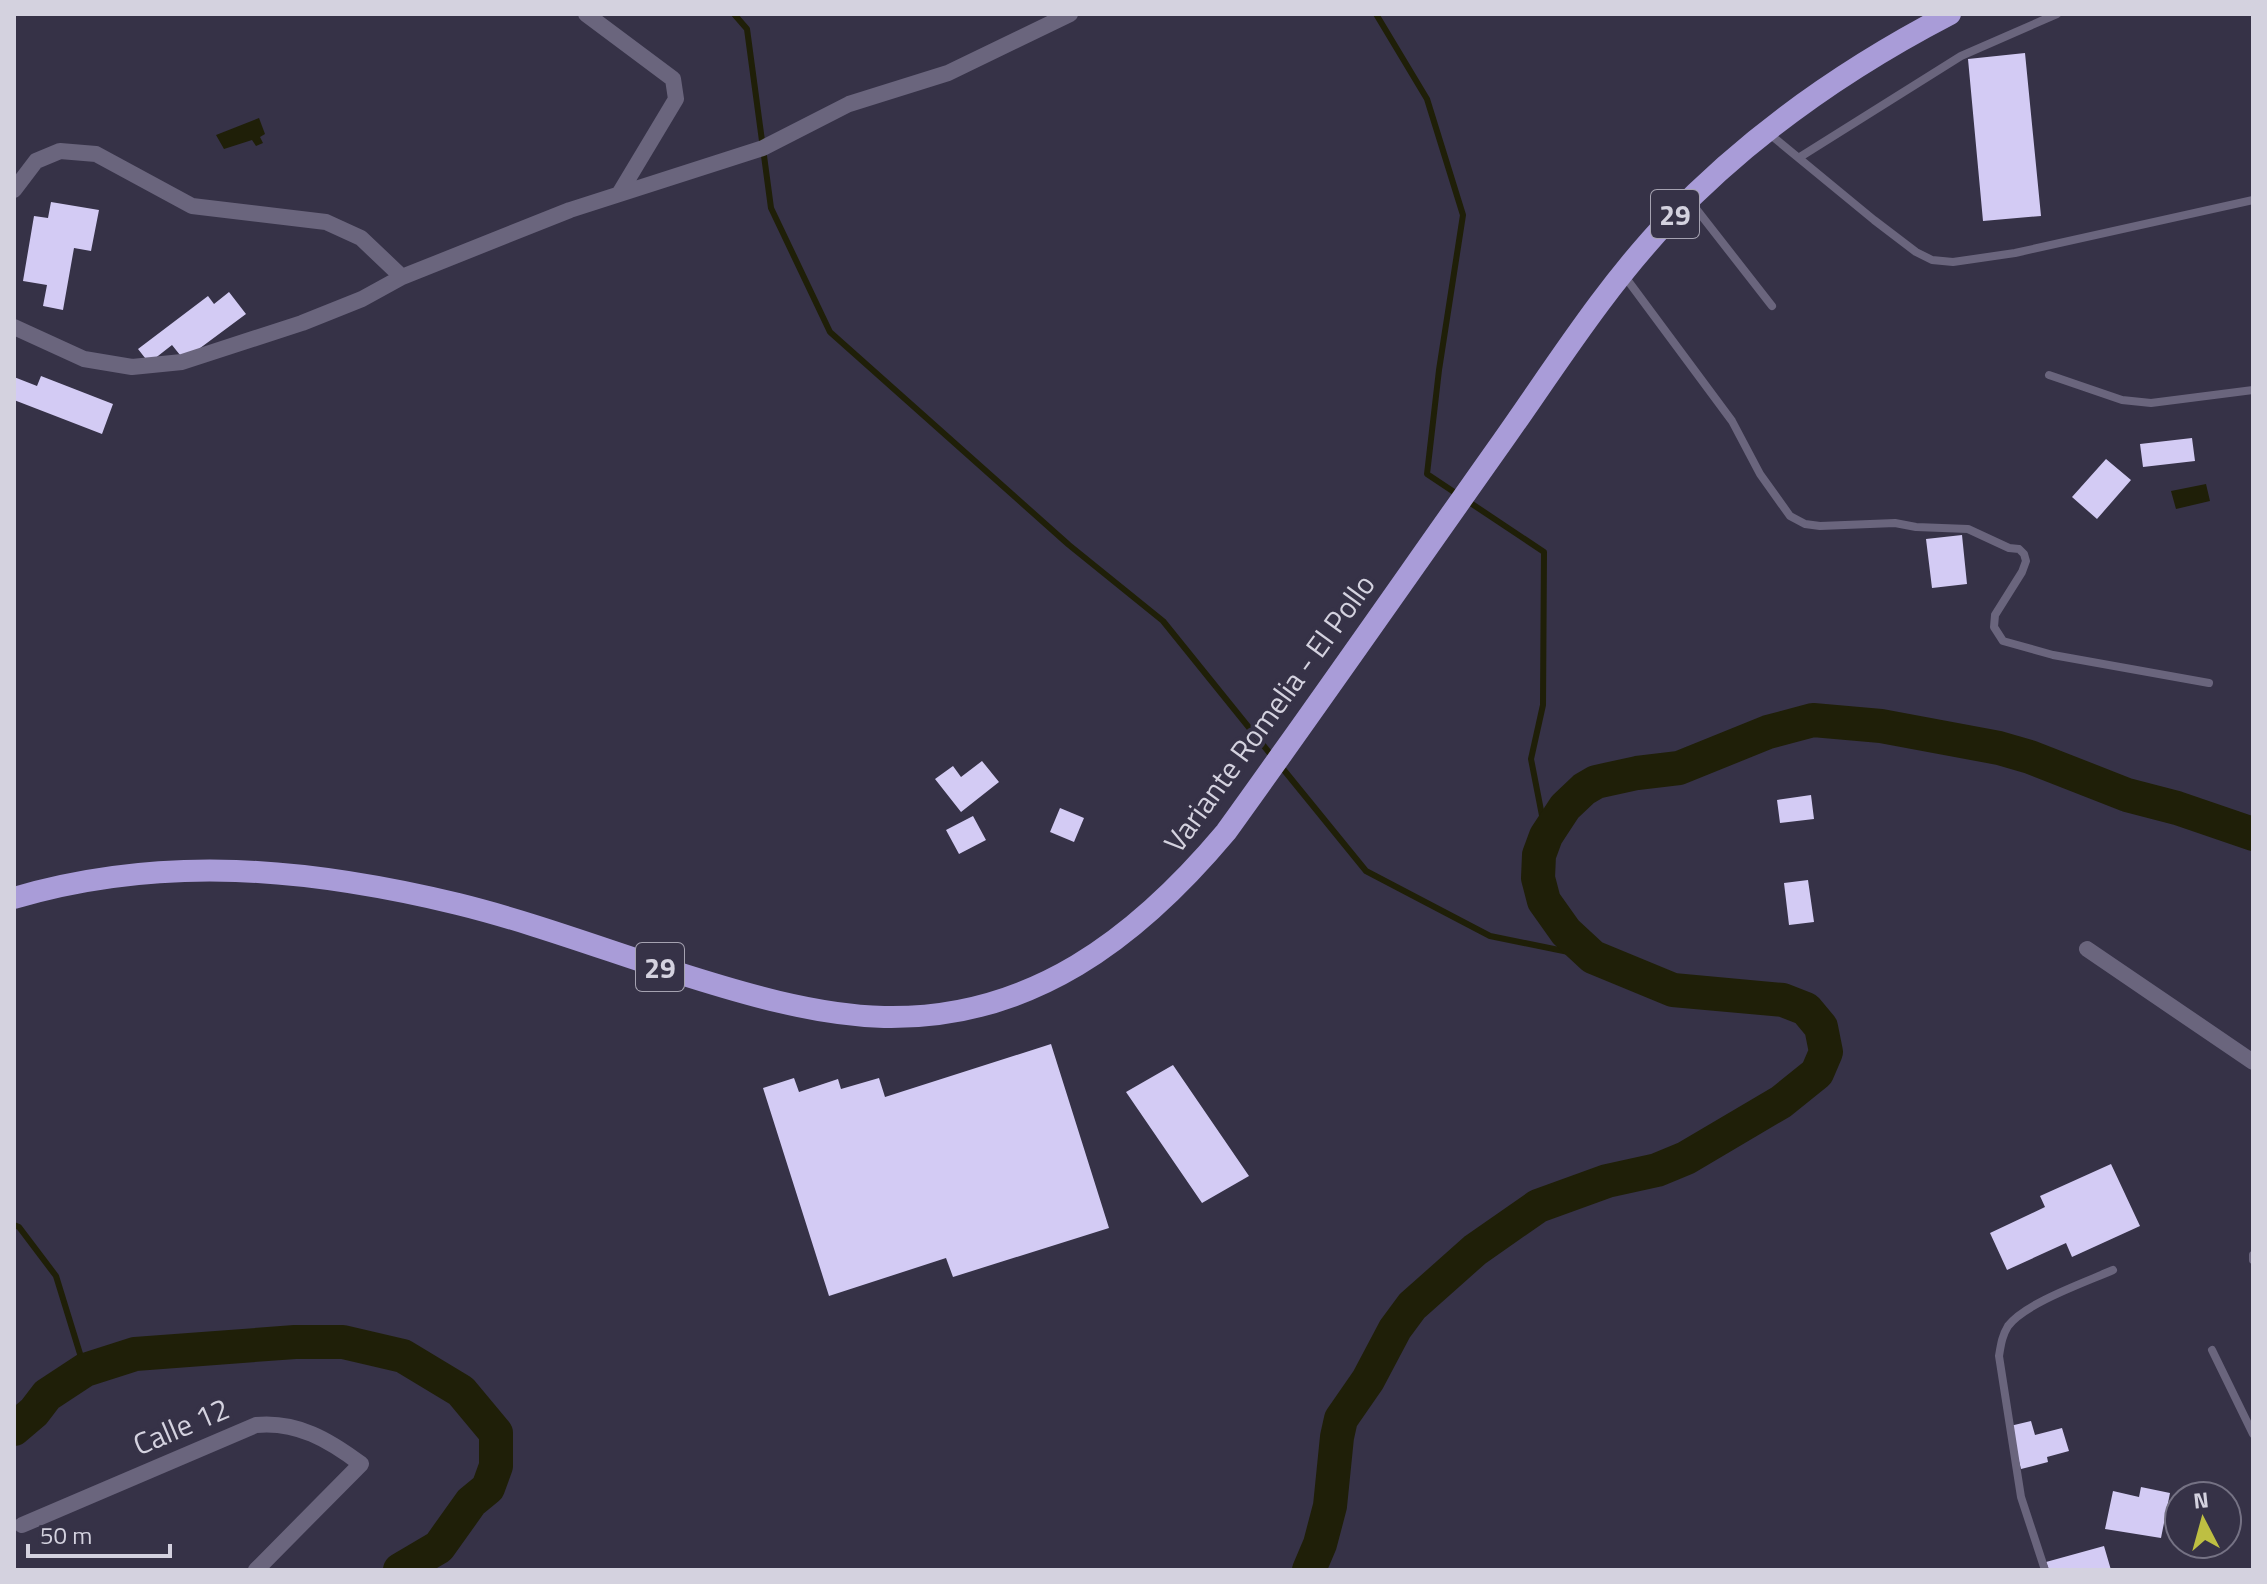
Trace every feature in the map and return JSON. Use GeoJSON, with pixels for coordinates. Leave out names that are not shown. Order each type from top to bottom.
{"type":"FeatureCollection","features":[{"type":"Feature","properties":{"kind":"highway","name":"Variante Romelia - El Pollo"},"geometry":{"type":"LineString","coordinates":[[14,898],[97,880],[167,872],[220,869],[279,871],[339,879],[459,904],[772,1000],[829,1010],[884,1017],[932,1014],[1006,999],[1041,985],[1080,966],[1116,941],[1193,871],[1242,810],[1300,729],[1587,320],[1689,200],[1767,131],[1826,86],[1891,45],[1950,14]]}},
{"type":"Feature","properties":{"kind":"street"},"geometry":{"type":"LineString","coordinates":[[586,14],[673,79],[676,99],[619,194]]}},
{"type":"Feature","properties":{"kind":"street"},"geometry":{"type":"LineString","coordinates":[[14,327],[84,359],[132,367],[182,362],[302,323],[362,299],[402,277],[570,210],[763,148],[849,104],[948,73],[1070,14]]}},
{"type":"Feature","properties":{"kind":"street"},"geometry":{"type":"LineString","coordinates":[[14,190],[36,161],[60,151],[96,154],[192,206],[326,222],[361,238],[402,277]]}},
{"type":"Feature","properties":{"kind":"street"},"geometry":{"type":"LineString","coordinates":[[2087,949],[2253,1062]]}},
{"type":"Feature","properties":{"kind":"street","name":"Calle 12"},"geometry":{"type":"LineString","coordinates":[[22,1525],[256,1425],[273,1423],[312,1433],[361,1464],[256,1570]]}},
{"type":"Feature","properties":{"kind":"lane"},"geometry":{"type":"LineString","coordinates":[[1800,157],[1961,56],[2057,14]]}},
{"type":"Feature","properties":{"kind":"lane"},"geometry":{"type":"LineString","coordinates":[[1767,131],[1874,220],[1916,252],[1932,260],[1953,262],[2015,253],[2253,200]]}},
{"type":"Feature","properties":{"kind":"lane"},"geometry":{"type":"LineString","coordinates":[[1689,200],[1772,306]]}},
{"type":"Feature","properties":{"kind":"lane"},"geometry":{"type":"LineString","coordinates":[[1623,274],[1732,421],[1760,474],[1790,516],[1805,524],[1820,526],[1895,523],[1968,529],[2009,548],[2019,549],[2026,561],[1995,615],[1994,627],[2003,641],[2039,652],[2209,683]]}},
{"type":"Feature","properties":{"kind":"lane"},"geometry":{"type":"LineString","coordinates":[[2049,375],[2122,400],[2151,403],[2253,390]]}},
{"type":"Feature","properties":{"kind":"lane"},"geometry":{"type":"LineString","coordinates":[[2045,1570],[2021,1497],[1999,1356],[2002,1338],[2011,1323],[2042,1301],[2113,1270]]}},
{"type":"Feature","properties":{"kind":"lane"},"geometry":{"type":"LineString","coordinates":[[2212,1350],[2253,1434]]}},
{"type":"Feature","properties":{"kind":"shaded area"},"geometry":{"type":"Polygon","coordinates":[[[259,118],[265,134],[260,137],[263,143],[256,146],[252,140],[224,149],[216,135],[259,118]]]}},
{"type":"Feature","properties":{"kind":"shaded area"},"geometry":{"type":"Polygon","coordinates":[[[2206,484],[2210,501],[2176,509],[2171,491],[2206,484]]]}},
{"type":"Feature","properties":{"kind":"building"},"geometry":{"type":"Polygon","coordinates":[[[2025,53],[2041,216],[1983,221],[1968,59],[2025,53]]]}},
{"type":"Feature","properties":{"kind":"building"},"geometry":{"type":"Polygon","coordinates":[[[51,202],[99,210],[91,251],[74,248],[63,310],[43,306],[47,285],[23,281],[34,216],[48,218],[51,202]]]}},
{"type":"Feature","properties":{"kind":"building"},"geometry":{"type":"Polygon","coordinates":[[[229,292],[246,314],[184,360],[172,345],[149,363],[138,349],[208,296],[214,304],[229,292]]]}},
{"type":"Feature","properties":{"kind":"building"},"geometry":{"type":"Polygon","coordinates":[[[41,376],[113,404],[102,434],[14,400],[14,377],[37,386],[41,376]]]}},
{"type":"Feature","properties":{"kind":"building"},"geometry":{"type":"Polygon","coordinates":[[[2192,438],[2195,461],[2143,467],[2140,444],[2192,438]]]}},
{"type":"Feature","properties":{"kind":"building"},"geometry":{"type":"Polygon","coordinates":[[[2106,459],[2131,480],[2097,519],[2072,497],[2106,459]]]}},
{"type":"Feature","properties":{"kind":"building"},"geometry":{"type":"Polygon","coordinates":[[[1962,535],[1967,584],[1932,588],[1926,539],[1962,535]]]}},
{"type":"Feature","properties":{"kind":"building"},"geometry":{"type":"Polygon","coordinates":[[[982,761],[999,782],[961,812],[935,779],[953,766],[961,777],[982,761]]]}},
{"type":"Feature","properties":{"kind":"building"},"geometry":{"type":"Polygon","coordinates":[[[1811,795],[1814,819],[1780,823],[1777,800],[1811,795]]]}},
{"type":"Feature","properties":{"kind":"building"},"geometry":{"type":"Polygon","coordinates":[[[1060,808],[1084,818],[1074,842],[1050,832],[1060,808]]]}},
{"type":"Feature","properties":{"kind":"building"},"geometry":{"type":"Polygon","coordinates":[[[973,816],[986,840],[959,854],[946,830],[973,816]]]}},
{"type":"Feature","properties":{"kind":"building"},"geometry":{"type":"Polygon","coordinates":[[[1808,880],[1814,922],[1789,925],[1784,883],[1808,880]]]}},
{"type":"Feature","properties":{"kind":"building"},"geometry":{"type":"Polygon","coordinates":[[[1051,1044],[1109,1228],[953,1277],[946,1258],[829,1296],[763,1088],[794,1078],[799,1092],[838,1079],[841,1089],[879,1078],[885,1097],[1051,1044]]]}},
{"type":"Feature","properties":{"kind":"building"},"geometry":{"type":"Polygon","coordinates":[[[1173,1065],[1249,1176],[1202,1203],[1126,1092],[1173,1065]]]}},
{"type":"Feature","properties":{"kind":"building"},"geometry":{"type":"Polygon","coordinates":[[[2111,1164],[2140,1226],[2072,1257],[2066,1243],[2007,1270],[1990,1233],[2045,1207],[2040,1196],[2111,1164]]]}},
{"type":"Feature","properties":{"kind":"building"},"geometry":{"type":"Polygon","coordinates":[[[2031,1421],[2035,1435],[2062,1428],[2069,1451],[2047,1457],[2048,1462],[2021,1469],[2010,1426],[2031,1421]]]}},
{"type":"Feature","properties":{"kind":"building"},"geometry":{"type":"Polygon","coordinates":[[[2141,1487],[2163,1492],[2161,1538],[2105,1529],[2113,1491],[2139,1497],[2141,1487]]]}},
{"type":"Feature","properties":{"kind":"building"},"geometry":{"type":"Polygon","coordinates":[[[2104,1546],[2111,1570],[2049,1570],[2046,1562],[2104,1546]]]}},
{"type":"Feature","properties":{"kind":"waterway"},"geometry":{"type":"LineString","coordinates":[[734,14],[747,29],[771,208],[830,332],[1069,545],[1163,621],[1272,756]]}},
{"type":"Feature","properties":{"kind":"waterway"},"geometry":{"type":"LineString","coordinates":[[1376,14],[1427,99],[1463,215],[1439,370],[1427,474],[1544,552],[1543,705],[1531,759],[1546,836]]}},
{"type":"Feature","properties":{"kind":"waterway"},"geometry":{"type":"LineString","coordinates":[[1309,1570],[1330,1506],[1341,1419],[1412,1306],[1475,1250],[1538,1206],[1607,1181],[1657,1170],[1686,1158],[1781,1102],[1817,1073],[1826,1052],[1821,1027],[1806,1009],[1783,1000],[1673,990],[1593,957],[1566,932],[1544,901],[1538,878],[1539,855],[1546,836],[1565,807],[1584,789],[1596,782],[1679,768],[1768,732],[1813,720],[1881,726],[1999,748],[2127,795],[2253,834]]}},
{"type":"Feature","properties":{"kind":"waterway"},"geometry":{"type":"LineString","coordinates":[[1279,764],[1366,871],[1490,936],[1593,957]]}},
{"type":"Feature","properties":{"kind":"waterway"},"geometry":{"type":"LineString","coordinates":[[14,1225],[19,1227],[56,1276],[85,1370]]}},
{"type":"Feature","properties":{"kind":"waterway"},"geometry":{"type":"LineString","coordinates":[[14,1429],[34,1412],[47,1395],[85,1370],[135,1354],[295,1342],[343,1342],[403,1356],[461,1391],[496,1433],[496,1466],[488,1488],[471,1502],[439,1547],[400,1570]]}}]}
